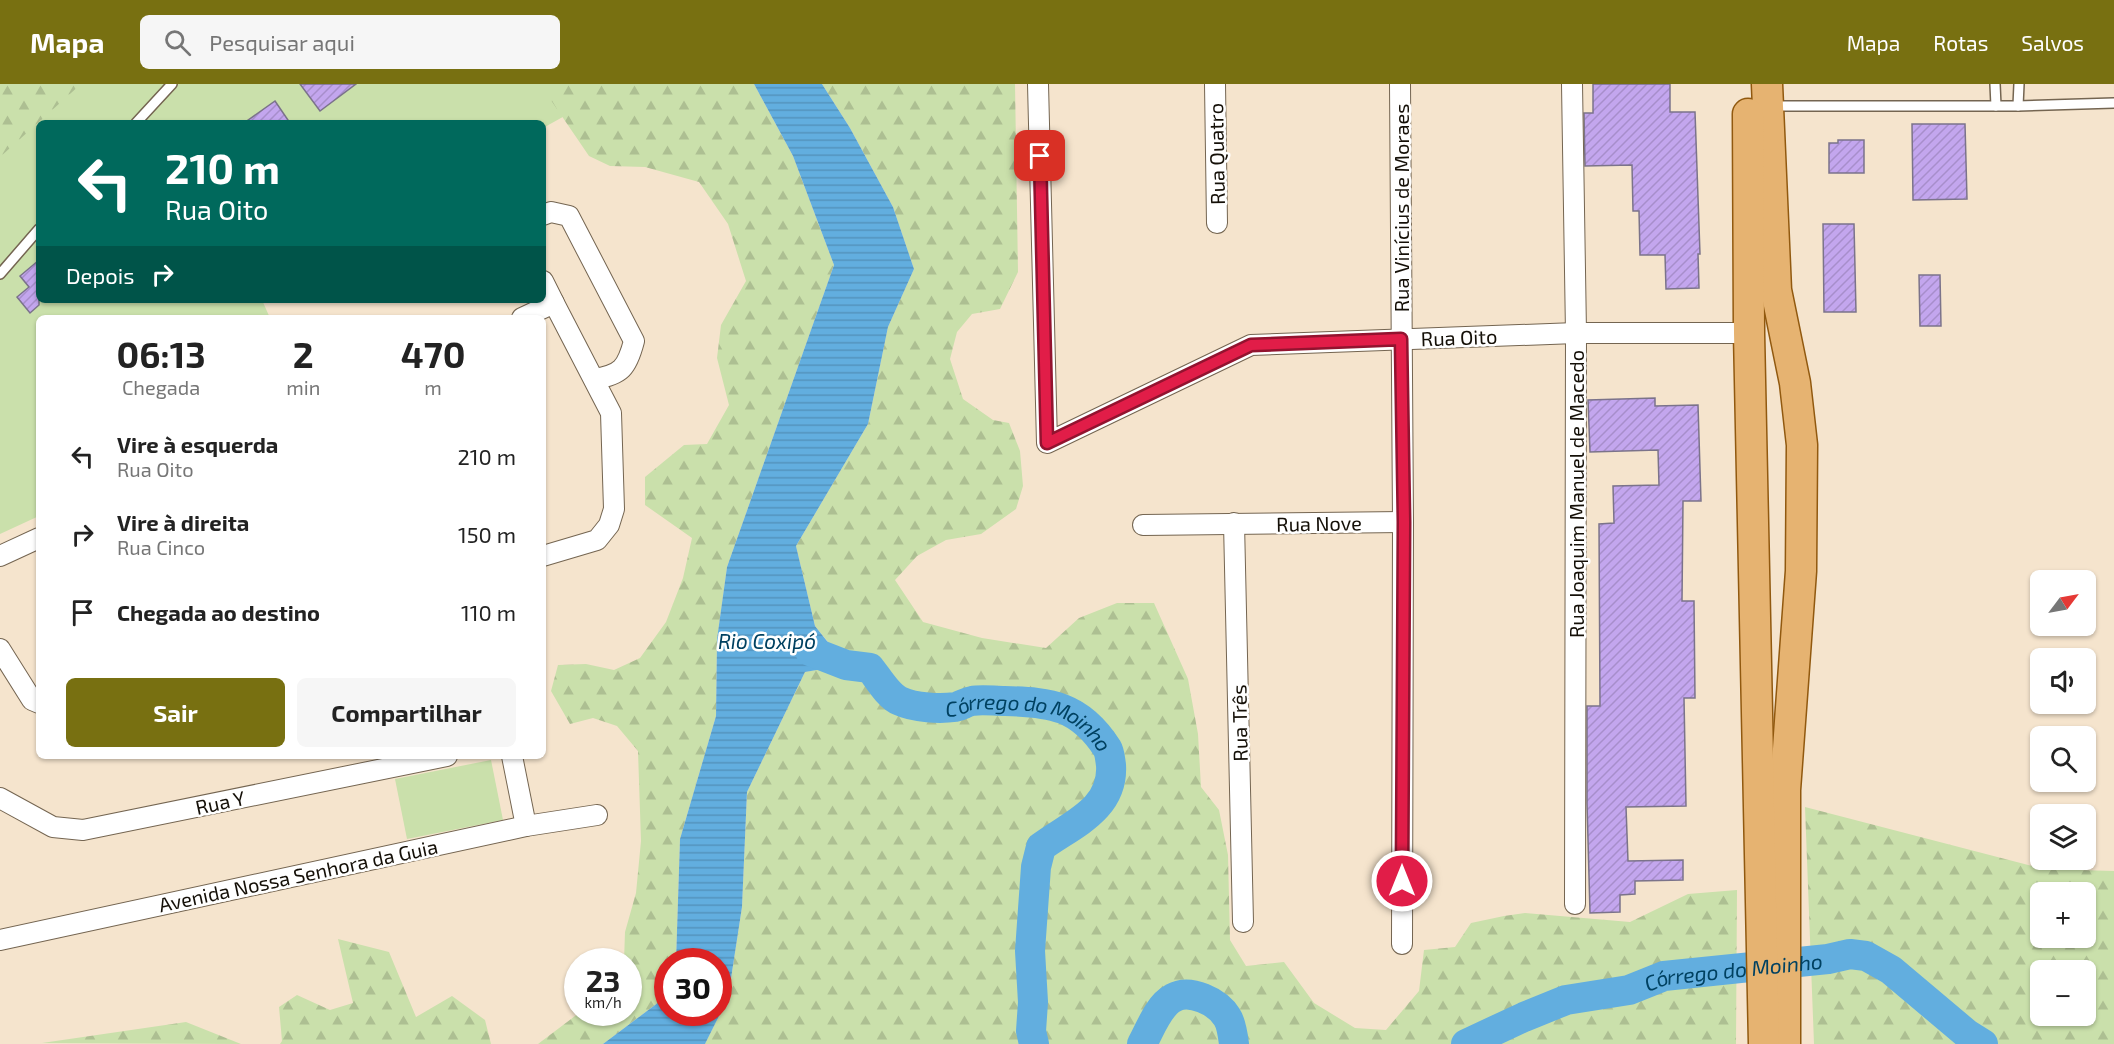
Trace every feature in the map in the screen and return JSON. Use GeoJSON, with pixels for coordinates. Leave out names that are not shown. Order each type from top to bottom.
{"type":"FeatureCollection","features":[{"type":"Feature","properties":{"kind":"main road"},"geometry":{"type":"LineString","coordinates":[[1748,84],[1749,333],[1774,880],[1775,1038]]}},
{"type":"Feature","properties":{"kind":"main road"},"geometry":{"type":"LineString","coordinates":[[1767,95],[1776,290],[1795,383],[1802,445],[1801,571],[1785,790],[1774,880]]}},
{"type":"Feature","properties":{"kind":"street","name":"Rua Oito"},"geometry":{"type":"LineString","coordinates":[[1038,84],[1047,443],[1251,345],[1576,333],[1749,333]]}},
{"type":"Feature","properties":{"kind":"street","name":"Rua Quatro"},"geometry":{"type":"LineString","coordinates":[[1215,84],[1218,223]]}},
{"type":"Feature","properties":{"kind":"street","name":"Rua Vinícius de Moraes"},"geometry":{"type":"LineString","coordinates":[[1400,84],[1404,522],[1402,944]]}},
{"type":"Feature","properties":{"kind":"street","name":"Rua Joaquim Manuel de Macedo"},"geometry":{"type":"LineString","coordinates":[[1572,84],[1576,333],[1575,904]]}},
{"type":"Feature","properties":{"kind":"street"},"geometry":{"type":"LineString","coordinates":[[546,214],[551,212],[569,216],[634,341],[630,356],[622,368],[613,376],[594,379]]}},
{"type":"Feature","properties":{"kind":"street"},"geometry":{"type":"LineString","coordinates":[[546,287],[611,413],[614,509],[609,525],[597,540],[546,555]]}},
{"type":"Feature","properties":{"kind":"street"},"geometry":{"type":"LineString","coordinates":[[528,315],[554,303]]}},
{"type":"Feature","properties":{"kind":"street","name":"Rua Nove"},"geometry":{"type":"LineString","coordinates":[[1143,525],[1404,522]]}},
{"type":"Feature","properties":{"kind":"street","name":"Rua Três"},"geometry":{"type":"LineString","coordinates":[[1234,524],[1244,922]]}},
{"type":"Feature","properties":{"kind":"street"},"geometry":{"type":"LineString","coordinates":[[0,556],[36,539]]}},
{"type":"Feature","properties":{"kind":"street"},"geometry":{"type":"LineString","coordinates":[[0,649],[32,700],[36,702]]}},
{"type":"Feature","properties":{"kind":"street","name":"Rua Y"},"geometry":{"type":"LineString","coordinates":[[0,798],[53,827],[83,830],[432,759]]}},
{"type":"Feature","properties":{"kind":"street"},"geometry":{"type":"LineString","coordinates":[[513,759],[526,826]]}},
{"type":"Feature","properties":{"kind":"street","name":"Avenida Nossa Senhora da Guia"},"geometry":{"type":"LineString","coordinates":[[0,940],[526,826],[597,815]]}},
{"type":"Feature","properties":{"kind":"lane"},"geometry":{"type":"LineString","coordinates":[[139,120],[172,84]]}},
{"type":"Feature","properties":{"kind":"lane"},"geometry":{"type":"LineString","coordinates":[[1995,84],[1996,106]]}},
{"type":"Feature","properties":{"kind":"lane"},"geometry":{"type":"LineString","coordinates":[[2018,106],[2019,84]]}},
{"type":"Feature","properties":{"kind":"lane"},"geometry":{"type":"LineString","coordinates":[[1767,95],[1996,106],[2114,103]]}},
{"type":"Feature","properties":{"kind":"lane"},"geometry":{"type":"LineString","coordinates":[[0,274],[36,232]]}},
{"type":"Feature","properties":{"kind":"green space"},"geometry":{"type":"Polygon","coordinates":[[[0,84],[622,84],[546,126],[546,120],[36,120],[36,303],[263,303],[269,315],[36,315],[36,517],[0,534],[0,84]]]}},
{"type":"Feature","properties":{"kind":"green space"},"geometry":{"type":"Polygon","coordinates":[[[0,84],[81,84],[41,120],[36,120],[36,125],[0,157],[0,84]]]}},
{"type":"Feature","properties":{"kind":"green space"},"geometry":{"type":"Polygon","coordinates":[[[547,84],[754,84],[793,156],[834,265],[727,567],[717,639],[716,716],[680,839],[676,948],[654,948],[654,1006],[642,1015],[642,948],[624,948],[625,932],[636,893],[641,841],[638,751],[617,726],[593,718],[570,724],[551,691],[558,665],[586,664],[614,670],[640,658],[666,622],[683,578],[692,538],[645,505],[645,477],[684,445],[707,444],[729,405],[717,358],[721,325],[746,281],[728,224],[699,182],[645,167],[610,166],[589,156],[544,90],[547,84]]]}},
{"type":"Feature","properties":{"kind":"green space"},"geometry":{"type":"Polygon","coordinates":[[[822,84],[1015,84],[1018,272],[1000,309],[972,314],[957,332],[950,359],[963,399],[993,420],[1009,423],[1020,451],[1023,486],[1016,509],[981,534],[946,540],[917,556],[895,580],[923,622],[982,638],[1046,648],[1079,618],[1117,603],[1154,603],[1188,679],[1198,734],[1201,787],[1219,810],[1228,855],[1230,940],[1246,966],[1284,962],[1314,1003],[1355,1028],[1386,1030],[1419,991],[1424,950],[1455,947],[1471,923],[1525,913],[1630,922],[1688,894],[1737,890],[1736,1044],[705,1044],[714,1026],[732,1026],[732,972],[742,907],[747,792],[805,672],[846,664],[815,626],[796,546],[868,424],[888,327],[914,269],[893,207],[850,128],[822,84]]]}},
{"type":"Feature","properties":{"kind":"green space"},"geometry":{"type":"Polygon","coordinates":[[[491,760],[503,820],[407,839],[395,779],[491,760]]]}},
{"type":"Feature","properties":{"kind":"green space"},"geometry":{"type":"Polygon","coordinates":[[[1805,807],[2030,865],[2030,870],[2114,871],[2114,1044],[1814,1044],[1805,807]]]}},
{"type":"Feature","properties":{"kind":"green space"},"geometry":{"type":"Polygon","coordinates":[[[338,939],[389,952],[416,1017],[452,996],[485,1020],[491,1044],[280,1044],[282,1041],[279,1007],[297,995],[330,1010],[353,1003],[338,939]]]}},
{"type":"Feature","properties":{"kind":"green space"},"geometry":{"type":"Polygon","coordinates":[[[186,1022],[241,1044],[42,1043],[186,1022]]]}},
{"type":"Feature","properties":{"kind":"green space"},"geometry":{"type":"Polygon","coordinates":[[[564,1024],[627,1026],[603,1044],[538,1044],[564,1024]]]}},
{"type":"Feature","properties":{"kind":"water","name":"Rio Coxipó"},"geometry":{"type":"Polygon","coordinates":[[[754,84],[822,84],[850,128],[893,207],[914,269],[888,327],[868,424],[796,546],[815,626],[846,665],[805,672],[747,792],[742,907],[732,972],[732,948],[676,948],[680,839],[716,716],[717,639],[727,567],[834,265],[793,156],[754,84]]]}},
{"type":"Feature","properties":{"kind":"water","name":"Rio Coxipó"},"geometry":{"type":"Polygon","coordinates":[[[654,1006],[654,1026],[714,1026],[705,1044],[603,1044],[627,1026],[642,1026],[642,1015],[654,1006]]]}},
{"type":"Feature","properties":{"kind":"building"},"geometry":{"type":"Polygon","coordinates":[[[300,84],[356,84],[320,111],[300,84]]]}},
{"type":"Feature","properties":{"kind":"building"},"geometry":{"type":"Polygon","coordinates":[[[1593,84],[1670,84],[1670,112],[1695,112],[1699,288],[1666,289],[1665,255],[1640,255],[1639,211],[1633,211],[1632,165],[1585,166],[1584,113],[1593,113],[1593,84]]]}},
{"type":"Feature","properties":{"kind":"building"},"geometry":{"type":"Polygon","coordinates":[[[275,101],[288,120],[248,120],[275,101]]]}},
{"type":"Feature","properties":{"kind":"building"},"geometry":{"type":"Polygon","coordinates":[[[1912,124],[1965,124],[1967,199],[1913,200],[1912,124]]]}},
{"type":"Feature","properties":{"kind":"building"},"geometry":{"type":"Polygon","coordinates":[[[1838,140],[1864,140],[1864,173],[1829,173],[1829,143],[1838,143],[1838,140]]]}},
{"type":"Feature","properties":{"kind":"building"},"geometry":{"type":"Polygon","coordinates":[[[1823,224],[1854,224],[1856,312],[1824,312],[1823,224]]]}},
{"type":"Feature","properties":{"kind":"building"},"geometry":{"type":"Polygon","coordinates":[[[36,263],[36,303],[39,305],[30,313],[17,297],[29,287],[20,276],[36,263]]]}},
{"type":"Feature","properties":{"kind":"building"},"geometry":{"type":"Polygon","coordinates":[[[1919,275],[1940,275],[1941,326],[1920,326],[1919,275]]]}},
{"type":"Feature","properties":{"kind":"building"},"geometry":{"type":"Polygon","coordinates":[[[1655,398],[1655,406],[1698,405],[1701,501],[1683,501],[1682,601],[1694,601],[1695,698],[1684,698],[1686,806],[1626,807],[1628,861],[1683,860],[1683,880],[1635,881],[1635,894],[1620,895],[1620,912],[1590,913],[1587,706],[1600,706],[1599,524],[1614,523],[1613,486],[1659,485],[1658,450],[1590,452],[1588,400],[1655,398]]]}},
{"type":"Feature","properties":{"kind":"waterway","name":"Córrego do Moinho"},"geometry":{"type":"LineString","coordinates":[[810,651],[846,665],[870,668],[891,695],[913,705],[949,708],[984,700],[1037,703],[1063,709],[1086,723],[1107,748],[1111,765],[1110,781],[1105,794],[1088,815],[1041,847],[1036,867],[1030,951],[1033,1002],[1031,1031],[1034,1044]]}},
{"type":"Feature","properties":{"kind":"waterway","name":"Córrego do Moinho"},"geometry":{"type":"LineString","coordinates":[[1466,1044],[1566,1000],[1629,990],[1664,976],[1828,959],[1850,954],[1866,956],[1891,970],[1967,1034],[1983,1044]]}},
{"type":"Feature","properties":{"kind":"waterway","name":"Córrego do Moinho"},"geometry":{"type":"LineString","coordinates":[[1142,1044],[1163,1007],[1180,995],[1203,998],[1223,1011],[1230,1023],[1234,1044]]}},
{"type":"Feature","properties":{"kind":"route"},"geometry":{"type":"LineString","coordinates":[[1040,156],[1047,443],[1251,345],[1401,339],[1404,522],[1402,881]]}}]}
